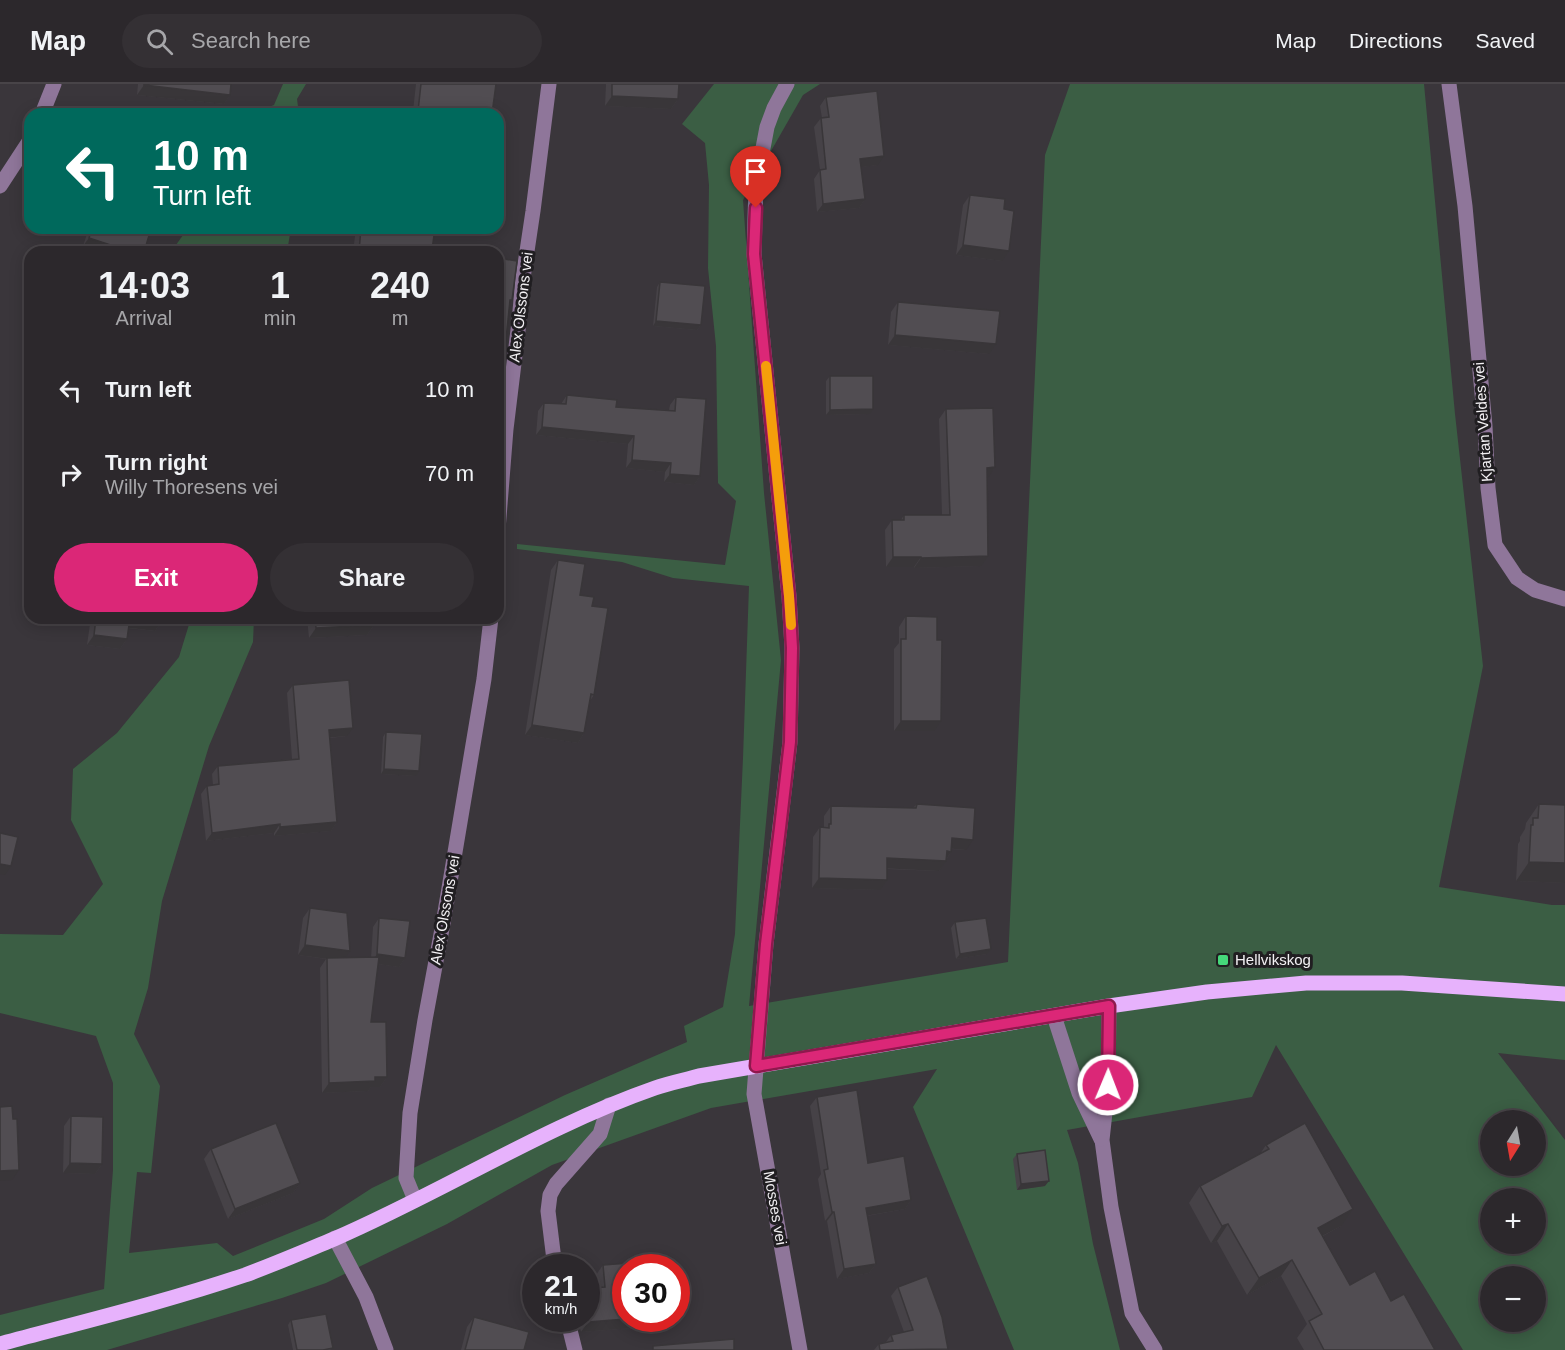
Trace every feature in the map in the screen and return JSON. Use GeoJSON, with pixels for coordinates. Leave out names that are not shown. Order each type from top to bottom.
{"type":"FeatureCollection","features":[{"type":"Feature","properties":{"kind":"main road"},"geometry":{"type":"LineString","coordinates":[[0,1344],[145,1305],[246,1274],[335,1238],[529,1142],[609,1106],[657,1087],[699,1076],[1109,1006],[1207,992],[1306,983],[1402,982],[1565,993]]}},
{"type":"Feature","properties":{"kind":"street"},"geometry":{"type":"LineString","coordinates":[[44,108],[54,84]]}},
{"type":"Feature","properties":{"kind":"street","name":"Alex Olssons vei"},"geometry":{"type":"LineString","coordinates":[[504,454],[523,278],[549,84]]}},
{"type":"Feature","properties":{"kind":"street","name":"Mosses vei"},"geometry":{"type":"LineString","coordinates":[[787,84],[767,127],[756,185],[754,254],[789,596],[792,648],[790,742],[766,944],[754,1094],[800,1350]]}},
{"type":"Feature","properties":{"kind":"street","name":"Kjartan Veldes vei"},"geometry":{"type":"LineString","coordinates":[[1449,84],[1465,206],[1485,426],[1488,488],[1495,545],[1517,578],[1535,590],[1565,599]]}},
{"type":"Feature","properties":{"kind":"street"},"geometry":{"type":"LineString","coordinates":[[0,186],[24,150]]}},
{"type":"Feature","properties":{"kind":"street","name":"Alex Olssons vei"},"geometry":{"type":"LineString","coordinates":[[415,1200],[406,1178],[410,1113],[480,702],[490,624]]}},
{"type":"Feature","properties":{"kind":"street"},"geometry":{"type":"LineString","coordinates":[[1109,1006],[1108,1085],[1102,1140],[1111,1207],[1132,1313],[1155,1350]]}},
{"type":"Feature","properties":{"kind":"street"},"geometry":{"type":"LineString","coordinates":[[1054,1016],[1079,1093],[1102,1140]]}},
{"type":"Feature","properties":{"kind":"street"},"geometry":{"type":"LineString","coordinates":[[553,1254],[548,1211],[550,1196],[556,1184],[600,1134],[609,1106]]}},
{"type":"Feature","properties":{"kind":"street"},"geometry":{"type":"LineString","coordinates":[[335,1238],[366,1297],[386,1350]]}},
{"type":"Feature","properties":{"kind":"street"},"geometry":{"type":"LineString","coordinates":[[570,1332],[575,1350]]}},
{"type":"Feature","properties":{"kind":"green space"},"geometry":{"type":"Polygon","coordinates":[[[283,84],[306,84],[297,99],[298,108],[266,108],[274,105],[283,84]]]}},
{"type":"Feature","properties":{"kind":"green space"},"geometry":{"type":"Polygon","coordinates":[[[714,84],[820,84],[803,95],[743,200],[764,493],[781,660],[749,1006],[1008,962],[1045,155],[1070,84],[1424,84],[1455,414],[1483,666],[1439,887],[1552,905],[1565,905],[1565,1060],[1498,1053],[1542,1110],[1480,1110],[1480,1176],[1546,1176],[1546,1115],[1565,1140],[1565,1350],[1463,1350],[1276,1045],[1252,1097],[1067,1130],[1078,1163],[1093,1244],[1120,1350],[1014,1350],[913,1107],[937,1069],[711,1108],[552,1165],[447,1224],[326,1283],[282,1298],[107,1350],[0,1350],[0,1315],[104,1289],[113,1170],[113,1083],[96,1036],[0,1013],[0,934],[63,935],[103,884],[71,820],[73,769],[117,733],[179,657],[189,624],[254,624],[253,642],[209,746],[162,901],[148,988],[134,1034],[160,1086],[151,1173],[137,1172],[129,1253],[217,1243],[233,1256],[324,1219],[372,1188],[565,1095],[687,1042],[684,1026],[723,1007],[735,934],[749,586],[673,578],[622,562],[517,549],[517,544],[725,565],[736,501],[718,483],[716,346],[708,268],[709,185],[705,143],[682,124],[714,84]]]}},
{"type":"Feature","properties":{"kind":"green space"},"geometry":{"type":"Polygon","coordinates":[[[184,234],[290,234],[288,246],[175,246],[184,234]]]}},
{"type":"Feature","properties":{"kind":"building"},"geometry":{"type":"Polygon","coordinates":[[[144,84],[231,84],[230,95],[144,84]]]}},
{"type":"Feature","properties":{"kind":"building"},"geometry":{"type":"Polygon","coordinates":[[[421,84],[496,84],[493,108],[418,108],[421,84]]]}},
{"type":"Feature","properties":{"kind":"building"},"geometry":{"type":"Polygon","coordinates":[[[612,84],[679,84],[678,99],[612,96],[612,84]]]}},
{"type":"Feature","properties":{"kind":"building"},"geometry":{"type":"Polygon","coordinates":[[[877,91],[884,156],[860,159],[865,199],[823,204],[820,170],[826,169],[821,118],[829,117],[826,97],[877,91]]]}},
{"type":"Feature","properties":{"kind":"building"},"geometry":{"type":"Polygon","coordinates":[[[970,195],[1005,199],[1004,209],[1014,211],[1009,251],[963,245],[970,195]]]}},
{"type":"Feature","properties":{"kind":"building"},"geometry":{"type":"Polygon","coordinates":[[[90,234],[149,234],[146,246],[114,246],[89,238],[90,234]]]}},
{"type":"Feature","properties":{"kind":"building"},"geometry":{"type":"Polygon","coordinates":[[[360,234],[434,234],[433,246],[360,246],[360,234]]]}},
{"type":"Feature","properties":{"kind":"building"},"geometry":{"type":"Polygon","coordinates":[[[504,259],[517,261],[512,300],[510,300],[504,359],[504,259]]]}},
{"type":"Feature","properties":{"kind":"building"},"geometry":{"type":"Polygon","coordinates":[[[660,282],[705,286],[701,325],[656,321],[660,282]]]}},
{"type":"Feature","properties":{"kind":"building"},"geometry":{"type":"Polygon","coordinates":[[[898,302],[1000,311],[996,344],[895,335],[898,302]]]}},
{"type":"Feature","properties":{"kind":"building"},"geometry":{"type":"Polygon","coordinates":[[[830,376],[873,376],[873,409],[830,410],[830,376]]]}},
{"type":"Feature","properties":{"kind":"building"},"geometry":{"type":"Polygon","coordinates":[[[567,395],[617,400],[616,407],[675,411],[676,397],[706,399],[700,476],[670,474],[671,463],[632,460],[634,436],[542,427],[544,403],[566,404],[567,395]]]}},
{"type":"Feature","properties":{"kind":"building"},"geometry":{"type":"Polygon","coordinates":[[[993,408],[995,467],[987,468],[988,556],[893,557],[892,520],[904,520],[904,515],[950,515],[946,409],[993,408]]]}},
{"type":"Feature","properties":{"kind":"building"},"geometry":{"type":"Polygon","coordinates":[[[558,560],[585,564],[580,595],[594,597],[592,606],[608,608],[594,695],[591,694],[584,733],[532,725],[558,560]]]}},
{"type":"Feature","properties":{"kind":"building"},"geometry":{"type":"Polygon","coordinates":[[[906,616],[937,617],[937,640],[942,640],[941,721],[901,721],[901,639],[906,639],[906,616]]]}},
{"type":"Feature","properties":{"kind":"building"},"geometry":{"type":"Polygon","coordinates":[[[95,624],[129,624],[127,639],[94,635],[95,624]]]}},
{"type":"Feature","properties":{"kind":"building"},"geometry":{"type":"Polygon","coordinates":[[[316,624],[374,625],[316,628],[316,624]]]}},
{"type":"Feature","properties":{"kind":"building"},"geometry":{"type":"Polygon","coordinates":[[[349,680],[353,728],[329,730],[337,822],[280,827],[280,824],[212,833],[207,786],[219,784],[218,766],[299,759],[293,685],[349,680]]]}},
{"type":"Feature","properties":{"kind":"building"},"geometry":{"type":"Polygon","coordinates":[[[386,732],[422,734],[419,771],[384,769],[386,732]]]}},
{"type":"Feature","properties":{"kind":"building"},"geometry":{"type":"Polygon","coordinates":[[[917,804],[975,808],[973,840],[952,838],[951,852],[947,851],[946,861],[887,858],[887,880],[819,878],[820,827],[829,828],[831,806],[916,808],[917,804]]]}},
{"type":"Feature","properties":{"kind":"building"},"geometry":{"type":"Polygon","coordinates":[[[1539,804],[1565,805],[1565,863],[1529,862],[1531,825],[1533,825],[1533,818],[1538,818],[1539,804]]]}},
{"type":"Feature","properties":{"kind":"building"},"geometry":{"type":"Polygon","coordinates":[[[0,833],[18,837],[11,866],[0,864],[0,833]]]}},
{"type":"Feature","properties":{"kind":"building"},"geometry":{"type":"Polygon","coordinates":[[[310,908],[347,913],[350,951],[305,945],[310,908]]]}},
{"type":"Feature","properties":{"kind":"building"},"geometry":{"type":"Polygon","coordinates":[[[379,918],[410,921],[405,958],[377,954],[379,918]]]}},
{"type":"Feature","properties":{"kind":"building"},"geometry":{"type":"Polygon","coordinates":[[[986,918],[991,949],[960,954],[955,922],[986,918]]]}},
{"type":"Feature","properties":{"kind":"building"},"geometry":{"type":"Polygon","coordinates":[[[379,957],[371,1022],[386,1022],[387,1077],[375,1077],[375,1081],[329,1083],[327,958],[379,957]]]}},
{"type":"Feature","properties":{"kind":"building"},"geometry":{"type":"Polygon","coordinates":[[[857,1090],[868,1163],[904,1156],[911,1200],[866,1208],[876,1264],[844,1269],[824,1170],[828,1169],[817,1097],[857,1090]]]}},
{"type":"Feature","properties":{"kind":"building"},"geometry":{"type":"Polygon","coordinates":[[[12,1106],[13,1119],[17,1119],[19,1170],[0,1171],[0,1107],[12,1106]]]}},
{"type":"Feature","properties":{"kind":"building"},"geometry":{"type":"Polygon","coordinates":[[[71,1116],[103,1117],[102,1164],[70,1163],[71,1116]]]}},
{"type":"Feature","properties":{"kind":"building"},"geometry":{"type":"Polygon","coordinates":[[[276,1123],[300,1183],[235,1209],[211,1149],[276,1123]]]}},
{"type":"Feature","properties":{"kind":"building"},"geometry":{"type":"Polygon","coordinates":[[[1305,1123],[1353,1209],[1318,1228],[1350,1285],[1375,1271],[1391,1301],[1404,1294],[1435,1350],[1324,1350],[1309,1321],[1322,1314],[1292,1260],[1259,1278],[1228,1224],[1222,1226],[1200,1186],[1269,1149],[1266,1145],[1305,1123]]]}},
{"type":"Feature","properties":{"kind":"building"},"geometry":{"type":"Polygon","coordinates":[[[1045,1150],[1049,1181],[1021,1184],[1017,1154],[1045,1150]]]}},
{"type":"Feature","properties":{"kind":"building"},"geometry":{"type":"Polygon","coordinates":[[[612,1264],[612,1320],[600,1321],[600,1287],[605,1287],[603,1265],[612,1264]]]}},
{"type":"Feature","properties":{"kind":"building"},"geometry":{"type":"Polygon","coordinates":[[[927,1276],[942,1317],[948,1349],[880,1350],[879,1344],[893,1341],[891,1335],[913,1330],[898,1287],[927,1276]]]}},
{"type":"Feature","properties":{"kind":"building"},"geometry":{"type":"Polygon","coordinates":[[[326,1314],[333,1348],[297,1350],[291,1320],[326,1314]]]}},
{"type":"Feature","properties":{"kind":"building"},"geometry":{"type":"Polygon","coordinates":[[[474,1317],[522,1330],[522,1332],[529,1332],[524,1350],[465,1350],[474,1317]]]}},
{"type":"Feature","properties":{"kind":"building"},"geometry":{"type":"Polygon","coordinates":[[[734,1339],[734,1350],[653,1350],[653,1346],[734,1339]]]}},
{"type":"Feature","properties":{"kind":"slow traffic"},"geometry":{"type":"LineString","coordinates":[[766,366],[791,625]]}},
{"type":"Feature","properties":{"kind":"place","name":"Hellvikskog"},"geometry":{"type":"Point","coordinates":[1223,960]}},
{"type":"Feature","properties":{"kind":"route"},"geometry":{"type":"LineString","coordinates":[[756,208],[754,254],[789,596],[792,648],[790,742],[766,944],[756,1066],[1109,1006],[1108,1085]]}}]}
